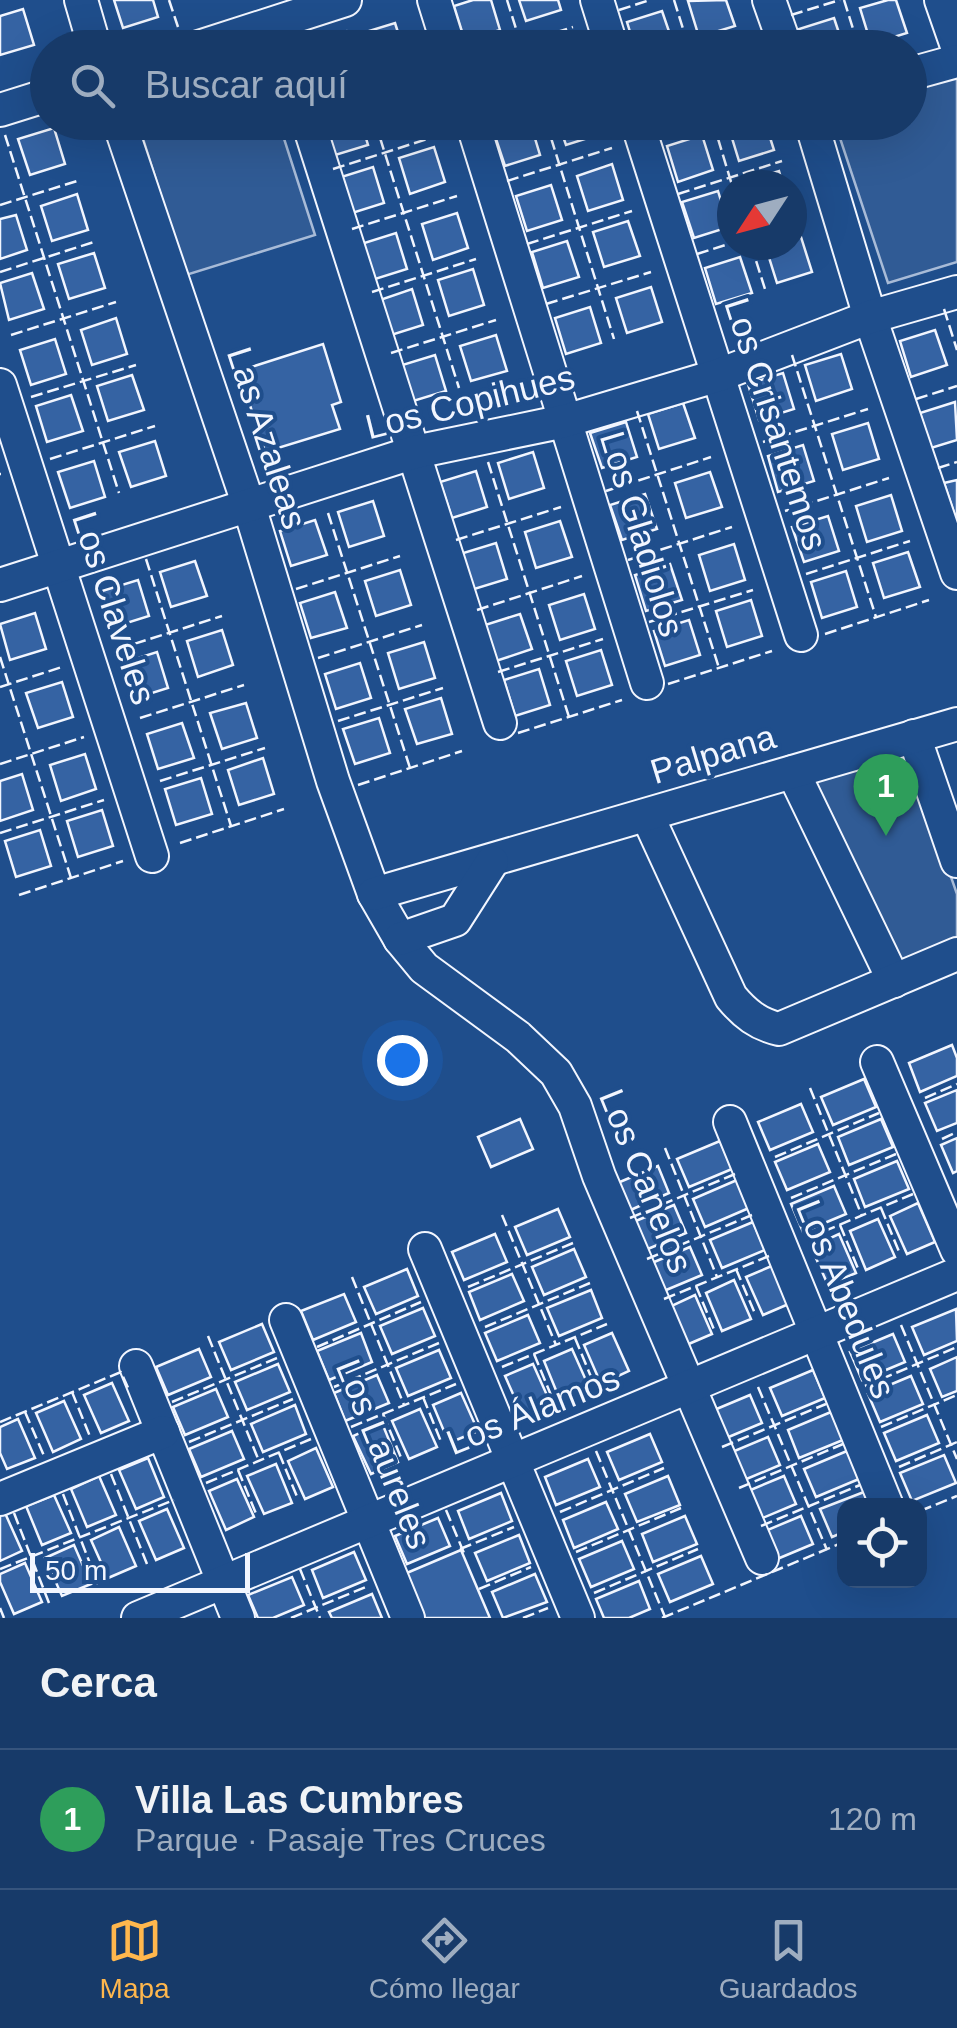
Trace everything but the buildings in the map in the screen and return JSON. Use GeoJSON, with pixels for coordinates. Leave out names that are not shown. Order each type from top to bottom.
{"type":"FeatureCollection","features":[{"type":"Feature","properties":{"kind":"street"},"geometry":{"type":"LineString","coordinates":[[80,0],[89,30]]}},
{"type":"Feature","properties":{"kind":"street"},"geometry":{"type":"LineString","coordinates":[[276,23],[345,0]]}},
{"type":"Feature","properties":{"kind":"street"},"geometry":{"type":"LineString","coordinates":[[434,0],[443,30]]}},
{"type":"Feature","properties":{"kind":"street"},"geometry":{"type":"LineString","coordinates":[[597,0],[606,30]]}},
{"type":"Feature","properties":{"kind":"street"},"geometry":{"type":"LineString","coordinates":[[769,0],[780,30]]}},
{"type":"Feature","properties":{"kind":"street"},"geometry":{"type":"LineString","coordinates":[[942,0],[957,46]]}},
{"type":"Feature","properties":{"kind":"street"},"geometry":{"type":"LineString","coordinates":[[927,69],[957,60]]}},
{"type":"Feature","properties":{"kind":"street"},"geometry":{"type":"LineString","coordinates":[[0,110],[30,101]]}},
{"type":"Feature","properties":{"kind":"street","name":"Las Azaleas"},"geometry":{"type":"LineString","coordinates":[[125,140],[249,506],[333,781]]}},
{"type":"Feature","properties":{"kind":"street"},"geometry":{"type":"LineString","coordinates":[[314,140],[500,723]]}},
{"type":"Feature","properties":{"kind":"street","name":"Los Gladiolos"},"geometry":{"type":"LineString","coordinates":[[478,140],[647,683]]}},
{"type":"Feature","properties":{"kind":"street","name":"Los Crisantemos"},"geometry":{"type":"LineString","coordinates":[[643,140],[802,636]]}},
{"type":"Feature","properties":{"kind":"street"},"geometry":{"type":"LineString","coordinates":[[816,140],[870,317],[957,572]]}},
{"type":"Feature","properties":{"kind":"street","name":"Los Copihues"},"geometry":{"type":"LineString","coordinates":[[0,586],[414,452],[565,422],[719,375],[870,317],[957,292]]}},
{"type":"Feature","properties":{"kind":"street","name":"Los Claveles"},"geometry":{"type":"LineString","coordinates":[[0,385],[152,856]]}},
{"type":"Feature","properties":{"kind":"street","name":"Palpana"},"geometry":{"type":"LineString","coordinates":[[374,894],[957,724]]}},
{"type":"Feature","properties":{"kind":"street"},"geometry":{"type":"LineString","coordinates":[[914,736],[957,861]]}},
{"type":"Feature","properties":{"kind":"street"},"geometry":{"type":"LineString","coordinates":[[793,772],[894,981]]}},
{"type":"Feature","properties":{"kind":"street","name":"Los Canelos"},"geometry":{"type":"LineString","coordinates":[[333,781],[374,894],[400,938],[424,968],[518,1037],[556,1074],[575,1106],[599,1176],[762,1558]]}},
{"type":"Feature","properties":{"kind":"street"},"geometry":{"type":"LineString","coordinates":[[647,815],[731,997],[752,1019],[780,1028],[957,954]]}},
{"type":"Feature","properties":{"kind":"street"},"geometry":{"type":"LineString","coordinates":[[400,938],[454,920],[492,862]]}},
{"type":"Feature","properties":{"kind":"street"},"geometry":{"type":"LineString","coordinates":[[877,1062],[957,1250]]}},
{"type":"Feature","properties":{"kind":"street","name":"Los Abedules"},"geometry":{"type":"LineString","coordinates":[[730,1122],[884,1498]]}},
{"type":"Feature","properties":{"kind":"street"},"geometry":{"type":"LineString","coordinates":[[426,1249],[578,1618]]}},
{"type":"Feature","properties":{"kind":"street","name":"Los Álamos"},"geometry":{"type":"LineString","coordinates":[[138,1618],[957,1274]]}},
{"type":"Feature","properties":{"kind":"street","name":"Los Laureles"},"geometry":{"type":"LineString","coordinates":[[286,1320],[408,1618]]}},
{"type":"Feature","properties":{"kind":"street"},"geometry":{"type":"LineString","coordinates":[[136,1366],[238,1618]]}},
{"type":"Feature","properties":{"kind":"street"},"geometry":{"type":"LineString","coordinates":[[0,1498],[163,1432]]}},
{"type":"Feature","properties":{"kind":"shaded area"},"geometry":{"type":"Polygon","coordinates":[[[957,55],[957,262],[888,283],[841,140],[927,140],[927,64],[957,55]]]}},
{"type":"Feature","properties":{"kind":"shaded area"},"geometry":{"type":"Polygon","coordinates":[[[143,140],[284,140],[315,235],[186,275],[143,140]]]}},
{"type":"Feature","properties":{"kind":"shaded area"},"geometry":{"type":"Polygon","coordinates":[[[906,749],[957,894],[957,944],[899,967],[807,779],[906,749]]]}},
{"type":"Feature","properties":{"kind":"fence"},"geometry":{"type":"LineString","coordinates":[[169,0],[178,27]]}},
{"type":"Feature","properties":{"kind":"fence"},"geometry":{"type":"LineString","coordinates":[[507,0],[516,30]]}},
{"type":"Feature","properties":{"kind":"fence"},"geometry":{"type":"LineString","coordinates":[[619,10],[650,0]]}},
{"type":"Feature","properties":{"kind":"fence"},"geometry":{"type":"LineString","coordinates":[[674,0],[683,30]]}},
{"type":"Feature","properties":{"kind":"fence"},"geometry":{"type":"LineString","coordinates":[[791,15],[840,0]]}},
{"type":"Feature","properties":{"kind":"fence"},"geometry":{"type":"LineString","coordinates":[[844,0],[853,30]]}},
{"type":"Feature","properties":{"kind":"fence"},"geometry":{"type":"LineString","coordinates":[[564,30],[573,27]]}},
{"type":"Feature","properties":{"kind":"fence"},"geometry":{"type":"LineString","coordinates":[[5,135],[119,493]]}},
{"type":"Feature","properties":{"kind":"fence"},"geometry":{"type":"LineString","coordinates":[[381,140],[459,388]]}},
{"type":"Feature","properties":{"kind":"fence"},"geometry":{"type":"LineString","coordinates":[[333,169],[424,140]]}},
{"type":"Feature","properties":{"kind":"fence"},"geometry":{"type":"LineString","coordinates":[[552,140],[614,339]]}},
{"type":"Feature","properties":{"kind":"fence"},"geometry":{"type":"LineString","coordinates":[[718,140],[727,170]]}},
{"type":"Feature","properties":{"kind":"fence"},"geometry":{"type":"LineString","coordinates":[[507,181],[612,148]]}},
{"type":"Feature","properties":{"kind":"fence"},"geometry":{"type":"LineString","coordinates":[[678,194],[782,161]]}},
{"type":"Feature","properties":{"kind":"fence"},"geometry":{"type":"LineString","coordinates":[[0,205],[77,181]]}},
{"type":"Feature","properties":{"kind":"fence"},"geometry":{"type":"LineString","coordinates":[[352,229],[457,196]]}},
{"type":"Feature","properties":{"kind":"fence"},"geometry":{"type":"LineString","coordinates":[[527,244],[632,211]]}},
{"type":"Feature","properties":{"kind":"fence"},"geometry":{"type":"LineString","coordinates":[[0,272],[97,241]]}},
{"type":"Feature","properties":{"kind":"fence"},"geometry":{"type":"LineString","coordinates":[[697,254],[717,248]]}},
{"type":"Feature","properties":{"kind":"fence"},"geometry":{"type":"LineString","coordinates":[[372,292],[476,259]]}},
{"type":"Feature","properties":{"kind":"fence"},"geometry":{"type":"LineString","coordinates":[[756,260],[765,289]]}},
{"type":"Feature","properties":{"kind":"fence"},"geometry":{"type":"LineString","coordinates":[[546,304],[651,272]]}},
{"type":"Feature","properties":{"kind":"fence"},"geometry":{"type":"LineString","coordinates":[[11,335],[116,302]]}},
{"type":"Feature","properties":{"kind":"fence"},"geometry":{"type":"LineString","coordinates":[[944,309],[957,350]]}},
{"type":"Feature","properties":{"kind":"fence"},"geometry":{"type":"LineString","coordinates":[[391,353],[496,320]]}},
{"type":"Feature","properties":{"kind":"fence"},"geometry":{"type":"LineString","coordinates":[[792,355],[876,617]]}},
{"type":"Feature","properties":{"kind":"fence"},"geometry":{"type":"LineString","coordinates":[[31,397],[136,365]]}},
{"type":"Feature","properties":{"kind":"fence"},"geometry":{"type":"LineString","coordinates":[[916,399],[957,386]]}},
{"type":"Feature","properties":{"kind":"fence"},"geometry":{"type":"LineString","coordinates":[[763,442],[868,409]]}},
{"type":"Feature","properties":{"kind":"fence"},"geometry":{"type":"LineString","coordinates":[[637,411],[719,668]]}},
{"type":"Feature","properties":{"kind":"fence"},"geometry":{"type":"LineString","coordinates":[[50,459],[155,426]]}},
{"type":"Feature","properties":{"kind":"fence"},"geometry":{"type":"LineString","coordinates":[[606,491],[711,457]]}},
{"type":"Feature","properties":{"kind":"fence"},"geometry":{"type":"LineString","coordinates":[[488,462],[569,717]]}},
{"type":"Feature","properties":{"kind":"fence"},"geometry":{"type":"LineString","coordinates":[[938,468],[957,462]]}},
{"type":"Feature","properties":{"kind":"fence"},"geometry":{"type":"LineString","coordinates":[[785,511],[889,478]]}},
{"type":"Feature","properties":{"kind":"fence"},"geometry":{"type":"LineString","coordinates":[[456,540],[561,507]]}},
{"type":"Feature","properties":{"kind":"fence"},"geometry":{"type":"LineString","coordinates":[[328,513],[410,768]]}},
{"type":"Feature","properties":{"kind":"fence"},"geometry":{"type":"LineString","coordinates":[[628,560],[732,527]]}},
{"type":"Feature","properties":{"kind":"fence"},"geometry":{"type":"LineString","coordinates":[[806,574],[910,541]]}},
{"type":"Feature","properties":{"kind":"fence"},"geometry":{"type":"LineString","coordinates":[[296,589],[400,556]]}},
{"type":"Feature","properties":{"kind":"fence"},"geometry":{"type":"LineString","coordinates":[[146,559],[231,826]]}},
{"type":"Feature","properties":{"kind":"fence"},"geometry":{"type":"LineString","coordinates":[[477,610],[582,576]]}},
{"type":"Feature","properties":{"kind":"fence"},"geometry":{"type":"LineString","coordinates":[[649,622],[753,590]]}},
{"type":"Feature","properties":{"kind":"fence"},"geometry":{"type":"LineString","coordinates":[[825,634],[929,600]]}},
{"type":"Feature","properties":{"kind":"fence"},"geometry":{"type":"LineString","coordinates":[[118,649],[222,616]]}},
{"type":"Feature","properties":{"kind":"fence"},"geometry":{"type":"LineString","coordinates":[[318,658],[422,625]]}},
{"type":"Feature","properties":{"kind":"fence"},"geometry":{"type":"LineString","coordinates":[[498,672],[603,639]]}},
{"type":"Feature","properties":{"kind":"fence"},"geometry":{"type":"LineString","coordinates":[[668,684],[772,651]]}},
{"type":"Feature","properties":{"kind":"fence"},"geometry":{"type":"LineString","coordinates":[[0,657],[71,878]]}},
{"type":"Feature","properties":{"kind":"fence"},"geometry":{"type":"LineString","coordinates":[[0,687],[62,667]]}},
{"type":"Feature","properties":{"kind":"fence"},"geometry":{"type":"LineString","coordinates":[[140,718],[244,685]]}},
{"type":"Feature","properties":{"kind":"fence"},"geometry":{"type":"LineString","coordinates":[[338,721],[443,688]]}},
{"type":"Feature","properties":{"kind":"fence"},"geometry":{"type":"LineString","coordinates":[[518,733],[622,700]]}},
{"type":"Feature","properties":{"kind":"fence"},"geometry":{"type":"LineString","coordinates":[[0,764],[84,737]]}},
{"type":"Feature","properties":{"kind":"fence"},"geometry":{"type":"LineString","coordinates":[[160,781],[265,748]]}},
{"type":"Feature","properties":{"kind":"fence"},"geometry":{"type":"LineString","coordinates":[[358,785],[462,751]]}},
{"type":"Feature","properties":{"kind":"fence"},"geometry":{"type":"LineString","coordinates":[[0,833],[104,800]]}},
{"type":"Feature","properties":{"kind":"fence"},"geometry":{"type":"LineString","coordinates":[[180,843],[284,809]]}},
{"type":"Feature","properties":{"kind":"fence"},"geometry":{"type":"LineString","coordinates":[[19,895],[123,861]]}},
{"type":"Feature","properties":{"kind":"fence"},"geometry":{"type":"LineString","coordinates":[[925,1098],[957,1084]]}},
{"type":"Feature","properties":{"kind":"fence"},"geometry":{"type":"LineString","coordinates":[[810,1088],[862,1216]]}},
{"type":"Feature","properties":{"kind":"fence"},"geometry":{"type":"LineString","coordinates":[[775,1157],[879,1113]]}},
{"type":"Feature","properties":{"kind":"fence"},"geometry":{"type":"LineString","coordinates":[[942,1139],[957,1132]]}},
{"type":"Feature","properties":{"kind":"fence"},"geometry":{"type":"LineString","coordinates":[[665,1148],[717,1277]]}},
{"type":"Feature","properties":{"kind":"fence"},"geometry":{"type":"LineString","coordinates":[[791,1198],[896,1154]]}},
{"type":"Feature","properties":{"kind":"fence"},"geometry":{"type":"LineString","coordinates":[[630,1218],[735,1174]]}},
{"type":"Feature","properties":{"kind":"fence"},"geometry":{"type":"LineString","coordinates":[[808,1238],[913,1194]]}},
{"type":"Feature","properties":{"kind":"fence"},"geometry":{"type":"LineString","coordinates":[[881,1208],[900,1254]]}},
{"type":"Feature","properties":{"kind":"fence"},"geometry":{"type":"LineString","coordinates":[[502,1215],[556,1345]]}},
{"type":"Feature","properties":{"kind":"fence"},"geometry":{"type":"LineString","coordinates":[[647,1259],[752,1215]]}},
{"type":"Feature","properties":{"kind":"fence"},"geometry":{"type":"LineString","coordinates":[[840,1225],[859,1271]]}},
{"type":"Feature","properties":{"kind":"fence"},"geometry":{"type":"LineString","coordinates":[[468,1287],[573,1243]]}},
{"type":"Feature","properties":{"kind":"fence"},"geometry":{"type":"LineString","coordinates":[[664,1299],[769,1256]]}},
{"type":"Feature","properties":{"kind":"fence"},"geometry":{"type":"LineString","coordinates":[[736,1269],[756,1316]]}},
{"type":"Feature","properties":{"kind":"fence"},"geometry":{"type":"LineString","coordinates":[[352,1277],[404,1405]]}},
{"type":"Feature","properties":{"kind":"fence"},"geometry":{"type":"LineString","coordinates":[[485,1327],[590,1283]]}},
{"type":"Feature","properties":{"kind":"fence"},"geometry":{"type":"LineString","coordinates":[[696,1286],[715,1332]]}},
{"type":"Feature","properties":{"kind":"fence"},"geometry":{"type":"LineString","coordinates":[[317,1347],[421,1302]]}},
{"type":"Feature","properties":{"kind":"fence"},"geometry":{"type":"LineString","coordinates":[[502,1367],[607,1324]]}},
{"type":"Feature","properties":{"kind":"fence"},"geometry":{"type":"LineString","coordinates":[[901,1325],[957,1459]]}},
{"type":"Feature","properties":{"kind":"fence"},"geometry":{"type":"LineString","coordinates":[[208,1336],[259,1461]]}},
{"type":"Feature","properties":{"kind":"fence"},"geometry":{"type":"LineString","coordinates":[[575,1338],[594,1384]]}},
{"type":"Feature","properties":{"kind":"fence"},"geometry":{"type":"LineString","coordinates":[[334,1387],[439,1343]]}},
{"type":"Feature","properties":{"kind":"fence"},"geometry":{"type":"LineString","coordinates":[[865,1386],[957,1347]]}},
{"type":"Feature","properties":{"kind":"fence"},"geometry":{"type":"LineString","coordinates":[[534,1354],[553,1400]]}},
{"type":"Feature","properties":{"kind":"fence"},"geometry":{"type":"LineString","coordinates":[[172,1402],[277,1358]]}},
{"type":"Feature","properties":{"kind":"fence"},"geometry":{"type":"LineString","coordinates":[[0,1422],[121,1372],[129,1390]]}},
{"type":"Feature","properties":{"kind":"fence"},"geometry":{"type":"LineString","coordinates":[[351,1427],[456,1384]]}},
{"type":"Feature","properties":{"kind":"fence"},"geometry":{"type":"LineString","coordinates":[[758,1387],[827,1550]]}},
{"type":"Feature","properties":{"kind":"fence"},"geometry":{"type":"LineString","coordinates":[[72,1392],[91,1439]]}},
{"type":"Feature","properties":{"kind":"fence"},"geometry":{"type":"LineString","coordinates":[[881,1427],[957,1395]]}},
{"type":"Feature","properties":{"kind":"fence"},"geometry":{"type":"LineString","coordinates":[[423,1397],[442,1444]]}},
{"type":"Feature","properties":{"kind":"fence"},"geometry":{"type":"LineString","coordinates":[[189,1442],[293,1399]]}},
{"type":"Feature","properties":{"kind":"fence"},"geometry":{"type":"LineString","coordinates":[[722,1447],[826,1404]]}},
{"type":"Feature","properties":{"kind":"fence"},"geometry":{"type":"LineString","coordinates":[[25,1412],[45,1458]]}},
{"type":"Feature","properties":{"kind":"fence"},"geometry":{"type":"LineString","coordinates":[[383,1414],[402,1460]]}},
{"type":"Feature","properties":{"kind":"fence"},"geometry":{"type":"LineString","coordinates":[[206,1483],[311,1439]]}},
{"type":"Feature","properties":{"kind":"fence"},"geometry":{"type":"LineString","coordinates":[[899,1467],[957,1442]]}},
{"type":"Feature","properties":{"kind":"fence"},"geometry":{"type":"LineString","coordinates":[[739,1488],[843,1444]]}},
{"type":"Feature","properties":{"kind":"fence"},"geometry":{"type":"LineString","coordinates":[[596,1451],[665,1617]]}},
{"type":"Feature","properties":{"kind":"fence"},"geometry":{"type":"LineString","coordinates":[[279,1453],[298,1499]]}},
{"type":"Feature","properties":{"kind":"fence"},"geometry":{"type":"LineString","coordinates":[[560,1512],[664,1468]]}},
{"type":"Feature","properties":{"kind":"fence"},"geometry":{"type":"LineString","coordinates":[[238,1470],[257,1516]]}},
{"type":"Feature","properties":{"kind":"fence"},"geometry":{"type":"LineString","coordinates":[[111,1474],[147,1564]]}},
{"type":"Feature","properties":{"kind":"fence"},"geometry":{"type":"LineString","coordinates":[[761,1526],[860,1485]]}},
{"type":"Feature","properties":{"kind":"fence"},"geometry":{"type":"LineString","coordinates":[[63,1494],[98,1584]]}},
{"type":"Feature","properties":{"kind":"fence"},"geometry":{"type":"LineString","coordinates":[[927,1508],[957,1496]]}},
{"type":"Feature","properties":{"kind":"fence"},"geometry":{"type":"LineString","coordinates":[[0,1569],[174,1500]]}},
{"type":"Feature","properties":{"kind":"fence"},"geometry":{"type":"LineString","coordinates":[[576,1552],[681,1508]]}},
{"type":"Feature","properties":{"kind":"fence"},"geometry":{"type":"LineString","coordinates":[[446,1510],[464,1553]]}},
{"type":"Feature","properties":{"kind":"fence"},"geometry":{"type":"LineString","coordinates":[[14,1513],[49,1603]]}},
{"type":"Feature","properties":{"kind":"fence"},"geometry":{"type":"LineString","coordinates":[[460,1549],[514,1527]]}},
{"type":"Feature","properties":{"kind":"fence"},"geometry":{"type":"LineString","coordinates":[[662,1618],[837,1545]]}},
{"type":"Feature","properties":{"kind":"fence"},"geometry":{"type":"LineString","coordinates":[[594,1593],[698,1549]]}},
{"type":"Feature","properties":{"kind":"fence"},"geometry":{"type":"LineString","coordinates":[[479,1589],[531,1567]]}},
{"type":"Feature","properties":{"kind":"fence"},"geometry":{"type":"LineString","coordinates":[[300,1569],[320,1618]]}},
{"type":"Feature","properties":{"kind":"fence"},"geometry":{"type":"LineString","coordinates":[[291,1618],[368,1586]]}},
{"type":"Feature","properties":{"kind":"fence"},"geometry":{"type":"LineString","coordinates":[[0,1608],[4,1618]]}},
{"type":"Feature","properties":{"kind":"fence"},"geometry":{"type":"LineString","coordinates":[[523,1618],[548,1608]]}},
{"type":"Feature","properties":{"kind":"place","name":"Villa Las Cumbres"},"geometry":{"type":"Point","coordinates":[886,836]}}]}
